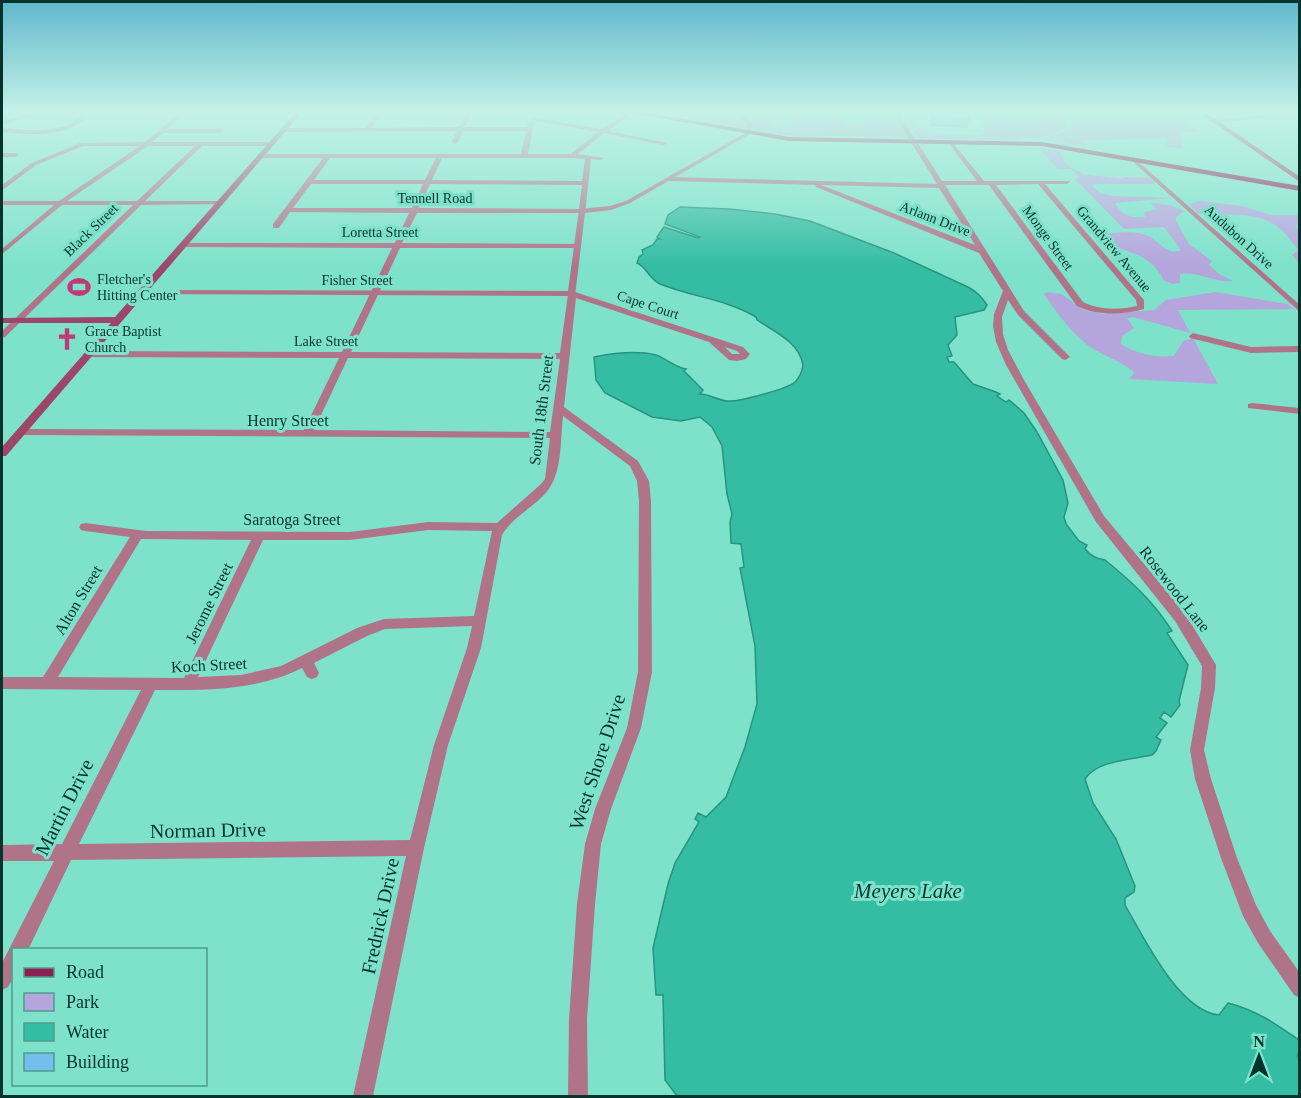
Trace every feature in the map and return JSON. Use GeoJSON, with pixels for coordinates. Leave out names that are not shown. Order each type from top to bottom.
{"type":"FeatureCollection","features":[{"type":"Feature","properties":{"kind":"main road"},"geometry":{"type":"LineString","coordinates":[[2,453],[254,163]]}},
{"type":"Feature","properties":{"kind":"main road"},"geometry":{"type":"LineString","coordinates":[[1156,163],[1299,191]]}},
{"type":"Feature","properties":{"kind":"main road"},"geometry":{"type":"LineString","coordinates":[[1157,163],[1299,191]]}},
{"type":"Feature","properties":{"kind":"main road"},"geometry":{"type":"LineString","coordinates":[[1274,163],[1298,180],[1292,185],[1276,185]]}},
{"type":"Feature","properties":{"kind":"main road"},"geometry":{"type":"LineString","coordinates":[[2,320],[117,320]]}},
{"type":"Feature","properties":{"kind":"street"},"geometry":{"type":"LineString","coordinates":[[2,188],[36,163]]}},
{"type":"Feature","properties":{"kind":"street"},"geometry":{"type":"LineString","coordinates":[[2,252],[60,203],[116,163]]}},
{"type":"Feature","properties":{"kind":"street","name":"Black Street"},"geometry":{"type":"LineString","coordinates":[[2,335],[180,163]]}},
{"type":"Feature","properties":{"kind":"street"},"geometry":{"type":"LineString","coordinates":[[276,226],[323,163]]}},
{"type":"Feature","properties":{"kind":"street"},"geometry":{"type":"LineString","coordinates":[[307,435],[436,163]]}},
{"type":"Feature","properties":{"kind":"street","name":"South 18th Street"},"geometry":{"type":"LineString","coordinates":[[499,527],[547,484],[559,408],[587,163]]}},
{"type":"Feature","properties":{"kind":"street"},"geometry":{"type":"LineString","coordinates":[[582,211],[621,205],[697,163]]}},
{"type":"Feature","properties":{"kind":"street"},"geometry":{"type":"LineString","coordinates":[[928,163],[1021,313],[1065,357]]}},
{"type":"Feature","properties":{"kind":"street"},"geometry":{"type":"LineString","coordinates":[[967,163],[982,182]]}},
{"type":"Feature","properties":{"kind":"street","name":"Audubon Drive"},"geometry":{"type":"LineString","coordinates":[[1139,163],[1299,310]]}},
{"type":"Feature","properties":{"kind":"street"},"geometry":{"type":"LineString","coordinates":[[670,179],[941,184],[1067,182]]}},
{"type":"Feature","properties":{"kind":"street"},"geometry":{"type":"LineString","coordinates":[[309,182],[585,183]]}},
{"type":"Feature","properties":{"kind":"street","name":"Monge Street"},"geometry":{"type":"LineString","coordinates":[[991,182],[1078,302],[1085,307]]}},
{"type":"Feature","properties":{"kind":"street","name":"Grandview Avenue"},"geometry":{"type":"LineString","coordinates":[[1040,182],[1142,306],[1128,310],[1085,307]]}},
{"type":"Feature","properties":{"kind":"street","name":"Arlann Drive"},"geometry":{"type":"LineString","coordinates":[[812,183],[982,250]]}},
{"type":"Feature","properties":{"kind":"street"},"geometry":{"type":"LineString","coordinates":[[2,203],[219,203]]}},
{"type":"Feature","properties":{"kind":"street","name":"Tennell Road"},"geometry":{"type":"LineString","coordinates":[[288,210],[582,211]]}},
{"type":"Feature","properties":{"kind":"street","name":"Loretta Street"},"geometry":{"type":"LineString","coordinates":[[183,245],[577,246]]}},
{"type":"Feature","properties":{"kind":"street","name":"Rosewood Lane"},"geometry":{"type":"LineString","coordinates":[[1007,290],[998,319],[999,335],[1019,380],[1100,519],[1190,630],[1209,665],[1208,688],[1197,750],[1203,779],[1249,910],[1299,989]]}},
{"type":"Feature","properties":{"kind":"street","name":"Fisher Street"},"geometry":{"type":"LineString","coordinates":[[142,292],[572,294]]}},
{"type":"Feature","properties":{"kind":"street","name":"Cape Court"},"geometry":{"type":"LineString","coordinates":[[572,294],[716,341]]}},
{"type":"Feature","properties":{"kind":"street"},"geometry":{"type":"LineString","coordinates":[[1193,336],[1251,350],[1299,349]]}},
{"type":"Feature","properties":{"kind":"street","name":"Lake Street"},"geometry":{"type":"LineString","coordinates":[[88,354],[565,356]]}},
{"type":"Feature","properties":{"kind":"street"},"geometry":{"type":"LineString","coordinates":[[1252,406],[1299,411]]}},
{"type":"Feature","properties":{"kind":"street","name":"West Shore Drive"},"geometry":{"type":"LineString","coordinates":[[559,408],[634,464],[643,481],[645,501],[645,672],[634,728],[603,809],[592,851],[578,1019],[578,1096]]}},
{"type":"Feature","properties":{"kind":"street","name":"Henry Street"},"geometry":{"type":"LineString","coordinates":[[20,432],[555,435]]}},
{"type":"Feature","properties":{"kind":"street","name":"Saratoga Street"},"geometry":{"type":"LineString","coordinates":[[85,527],[137,535],[350,536],[428,526],[499,527]]}},
{"type":"Feature","properties":{"kind":"street"},"geometry":{"type":"LineString","coordinates":[[478,621],[499,527]]}},
{"type":"Feature","properties":{"kind":"street","name":"Alton Street"},"geometry":{"type":"LineString","coordinates":[[46,683],[137,535]]}},
{"type":"Feature","properties":{"kind":"street","name":"Jerome Street"},"geometry":{"type":"LineString","coordinates":[[188,684],[259,536]]}},
{"type":"Feature","properties":{"kind":"street","name":"Koch Street"},"geometry":{"type":"LineString","coordinates":[[2,683],[188,684],[232,682],[262,678],[309,667],[362,632],[384,624],[478,621]]}},
{"type":"Feature","properties":{"kind":"street","name":"Fredrick Drive"},"geometry":{"type":"LineString","coordinates":[[363,1096],[416,848],[441,745],[453,704],[472,654],[478,621]]}},
{"type":"Feature","properties":{"kind":"street","name":"Martin Drive"},"geometry":{"type":"LineString","coordinates":[[19,948],[150,684]]}},
{"type":"Feature","properties":{"kind":"street","name":"Norman Drive"},"geometry":{"type":"LineString","coordinates":[[2,853],[416,848]]}},
{"type":"Feature","properties":{"kind":"street"},"geometry":{"type":"LineString","coordinates":[[2,981],[12,961]]}},
{"type":"Feature","properties":{"kind":"green space"},"geometry":{"type":"Polygon","coordinates":[[[1053,163],[1066,163],[1081,174],[1124,179],[1122,177],[1151,178],[1155,184],[1093,184],[1092,186],[1100,193],[1114,196],[1172,198],[1115,203],[1124,213],[1136,217],[1145,217],[1144,212],[1157,209],[1150,203],[1170,205],[1184,211],[1176,217],[1176,221],[1189,244],[1212,261],[1209,265],[1219,274],[1233,281],[1180,274],[1180,283],[1173,284],[1164,281],[1157,269],[1138,255],[1101,241],[1095,235],[1136,233],[1152,238],[1167,250],[1181,250],[1164,227],[1124,229],[1074,180],[1079,177],[1071,169],[1058,169],[1053,163]]]}},
{"type":"Feature","properties":{"kind":"green space"},"geometry":{"type":"Polygon","coordinates":[[[1200,201],[1242,206],[1270,215],[1299,215],[1299,224],[1295,226],[1299,230],[1299,250],[1284,232],[1265,220],[1244,215],[1199,214],[1189,204],[1200,201]]]}},
{"type":"Feature","properties":{"kind":"green space"},"geometry":{"type":"Polygon","coordinates":[[[1299,250],[1299,263],[1292,255],[1299,250]]]}},
{"type":"Feature","properties":{"kind":"green space"},"geometry":{"type":"Polygon","coordinates":[[[1047,292],[1061,294],[1085,310],[1103,314],[1154,310],[1166,300],[1215,292],[1287,304],[1295,309],[1178,310],[1190,333],[1133,317],[1127,318],[1134,328],[1122,336],[1121,344],[1146,354],[1174,356],[1183,341],[1193,338],[1218,384],[1129,379],[1133,371],[1080,339],[1044,294],[1047,292]]]}},
{"type":"Feature","properties":{"kind":"water","name":"Meyers Lake"},"geometry":{"type":"Polygon","coordinates":[[[680,207],[729,209],[810,221],[894,253],[968,287],[985,302],[987,305],[984,310],[955,317],[957,335],[948,345],[952,356],[947,357],[949,362],[954,362],[973,384],[1000,394],[997,396],[1006,402],[1009,400],[1024,413],[1063,480],[1068,503],[1064,517],[1066,524],[1079,541],[1087,545],[1085,549],[1091,555],[1105,560],[1150,601],[1172,631],[1167,633],[1188,665],[1180,705],[1171,717],[1164,712],[1160,718],[1167,723],[1156,737],[1161,740],[1156,751],[1152,755],[1106,764],[1085,779],[1093,803],[1116,839],[1135,886],[1134,892],[1125,898],[1125,905],[1164,971],[1190,1001],[1204,1010],[1219,1015],[1228,1003],[1248,1009],[1299,1040],[1297,1056],[1299,1058],[1299,1096],[677,1096],[665,1080],[663,995],[656,995],[653,948],[668,884],[675,863],[699,822],[695,819],[698,813],[706,817],[726,797],[745,747],[757,704],[755,646],[740,568],[744,567],[741,544],[731,543],[732,514],[727,494],[722,446],[712,427],[700,417],[681,421],[652,417],[605,393],[596,380],[594,357],[625,353],[656,355],[686,369],[684,371],[703,390],[700,394],[727,401],[752,397],[790,385],[798,378],[803,365],[797,350],[756,317],[733,306],[660,284],[637,263],[643,254],[642,250],[660,239],[657,237],[664,227],[700,237],[665,224],[668,215],[680,207]]]}},
{"type":"Feature","properties":{"kind":"place","name":"Fletcher's Hitting Center"},"geometry":{"type":"Point","coordinates":[79,287]}},
{"type":"Feature","properties":{"kind":"place","name":"Grace Baptist Church"},"geometry":{"type":"Point","coordinates":[67,339]}}]}
